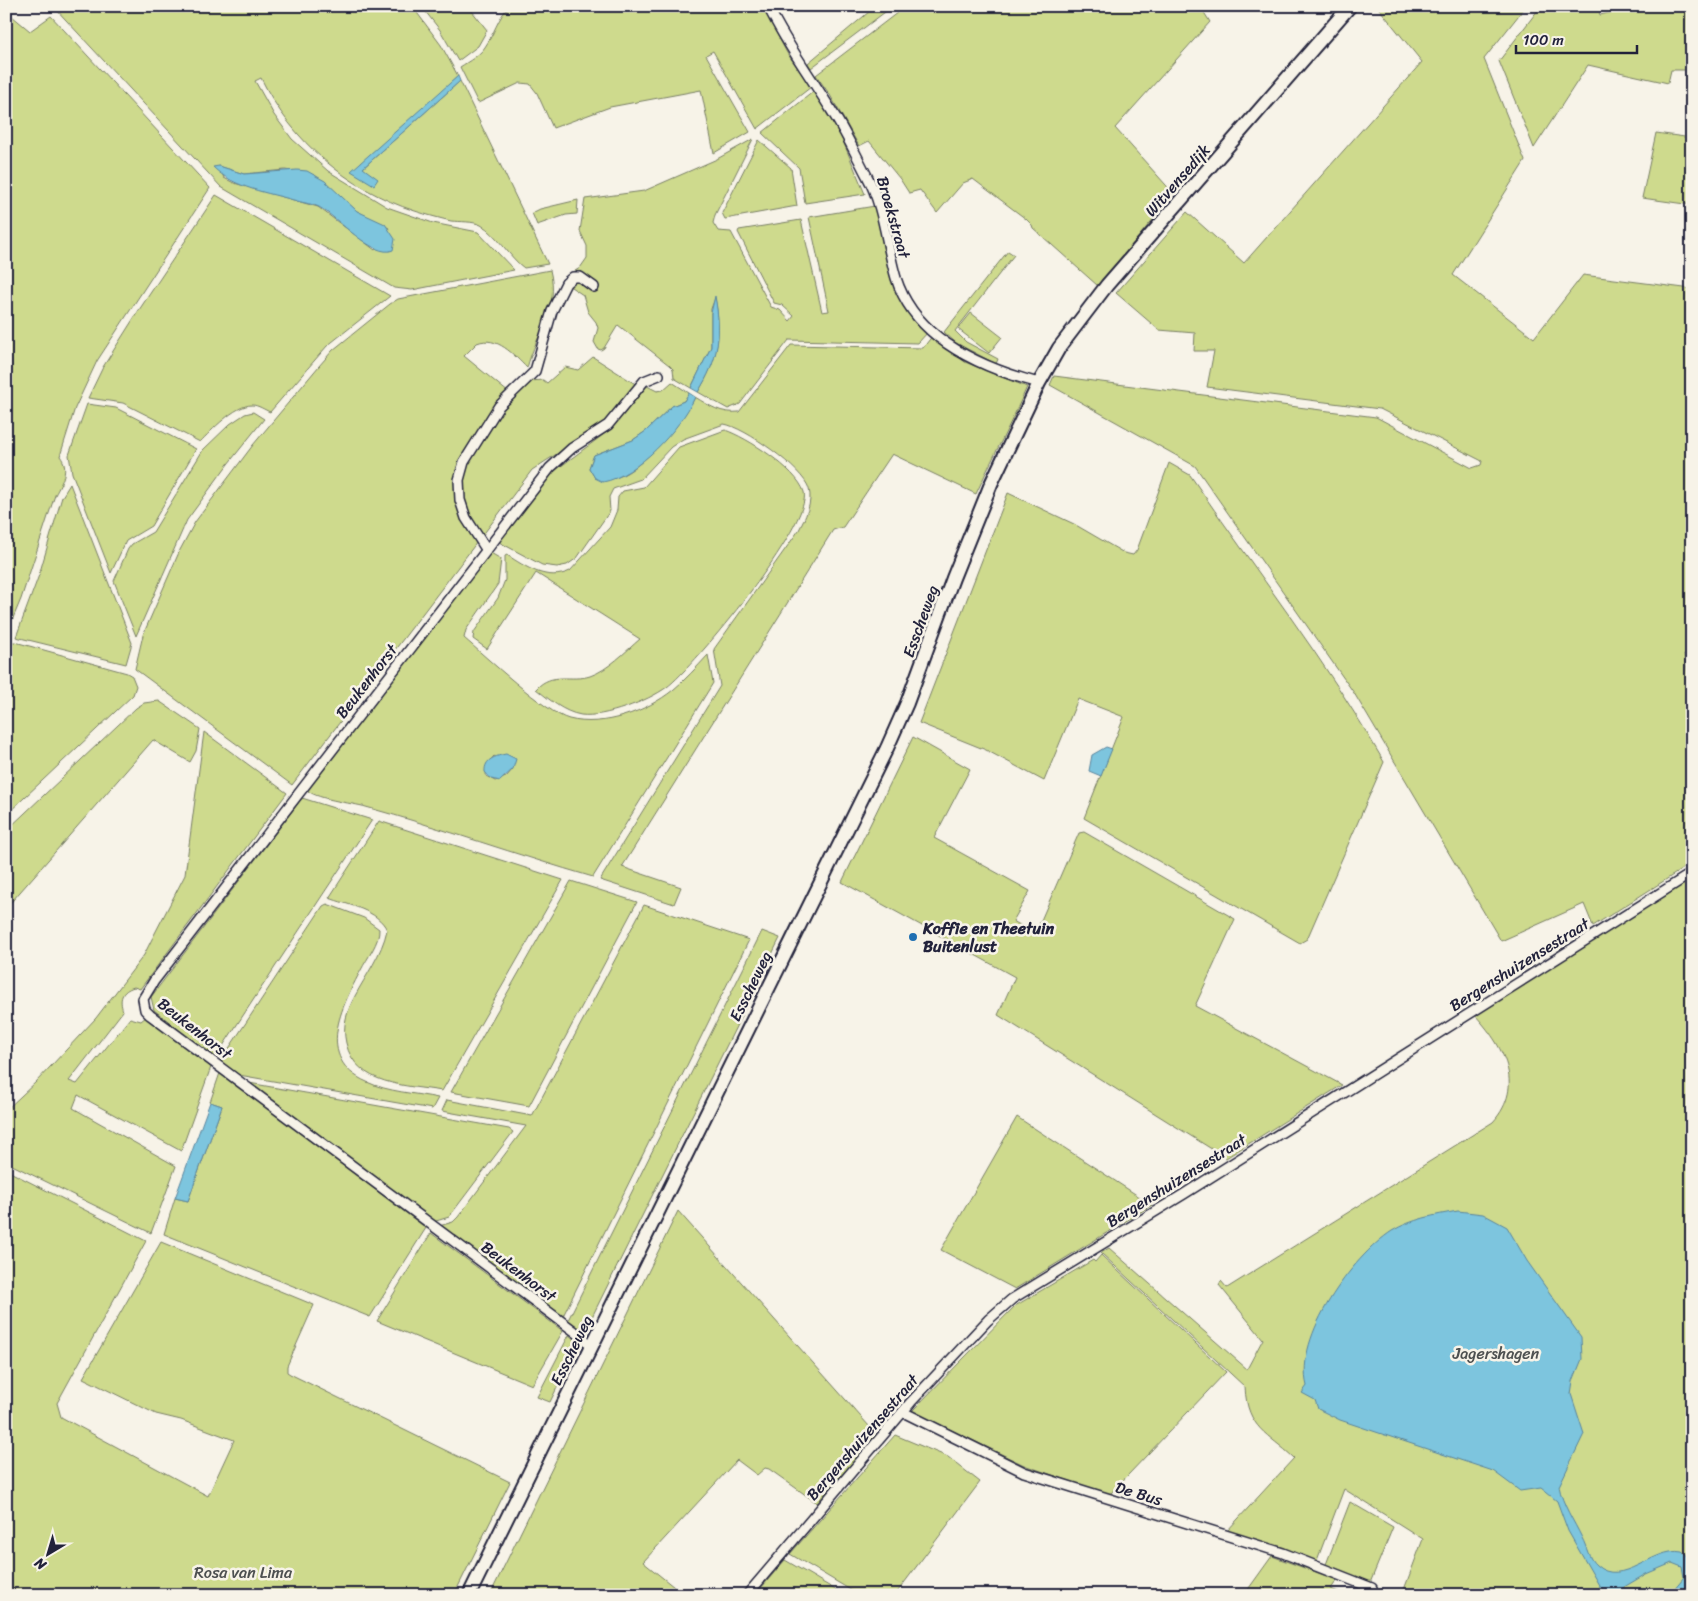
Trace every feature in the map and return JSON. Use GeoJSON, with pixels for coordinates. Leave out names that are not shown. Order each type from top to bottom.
{"type":"FeatureCollection","features":[{"type":"Feature","properties":{"kind":"street","name":"Broekstraat"},"geometry":{"type":"LineString","coordinates":[[768,6],[786,40],[848,138],[868,177],[880,209],[896,278],[908,301],[929,329],[955,350],[986,365],[1039,383]]}},
{"type":"Feature","properties":{"kind":"street","name":"Witvensedijk"},"geometry":{"type":"LineString","coordinates":[[1039,383],[1059,348],[1090,305],[1350,6]]}},
{"type":"Feature","properties":{"kind":"street"},"geometry":{"type":"LineString","coordinates":[[486,549],[466,518],[460,500],[459,480],[464,462],[499,406],[535,371],[547,325],[566,282],[572,277],[580,277],[594,287]]}},
{"type":"Feature","properties":{"kind":"street","name":"Beukenhorst"},"geometry":{"type":"LineString","coordinates":[[591,1346],[566,1325],[150,1015],[143,1005],[143,999],[150,986],[486,549],[558,459],[608,425],[644,381],[658,375]]}},
{"type":"Feature","properties":{"kind":"street","name":"Esscheweg"},"geometry":{"type":"LineString","coordinates":[[469,1595],[900,720],[981,508],[1039,383]]}},
{"type":"Feature","properties":{"kind":"street","name":"Bergenshuizensestraat"},"geometry":{"type":"LineString","coordinates":[[746,1595],[903,1412],[988,1320],[1012,1299],[1184,1194],[1692,873]]}},
{"type":"Feature","properties":{"kind":"street","name":"De Bus"},"geometry":{"type":"LineString","coordinates":[[903,1412],[1024,1472],[1283,1553],[1372,1588]]}},
{"type":"Feature","properties":{"kind":"green space"},"geometry":{"type":"Polygon","coordinates":[[[53,6],[412,6],[441,45],[458,76],[363,168],[460,81],[548,264],[524,268],[481,225],[470,222],[451,221],[390,202],[345,176],[324,160],[289,123],[261,78],[255,81],[274,115],[292,139],[328,171],[387,207],[433,223],[478,232],[514,270],[412,290],[394,288],[221,187],[53,6]],[[219,166],[224,178],[234,183],[318,207],[375,250],[389,228],[357,211],[315,175],[285,170],[244,174],[219,166]]]}},
{"type":"Feature","properties":{"kind":"green space"},"geometry":{"type":"Polygon","coordinates":[[[421,6],[468,6],[487,30],[478,46],[458,61],[440,30],[421,6]]]}},
{"type":"Feature","properties":{"kind":"green space"},"geometry":{"type":"Polygon","coordinates":[[[509,6],[762,6],[787,53],[811,87],[757,129],[713,51],[706,55],[750,132],[714,153],[701,90],[610,107],[553,128],[537,93],[530,84],[520,83],[478,103],[460,67],[483,50],[509,6]]]}},
{"type":"Feature","properties":{"kind":"green space"},"geometry":{"type":"Polygon","coordinates":[[[876,6],[893,6],[811,68],[808,63],[876,6]]]}},
{"type":"Feature","properties":{"kind":"green space"},"geometry":{"type":"Polygon","coordinates":[[[906,6],[1200,6],[1210,22],[1115,128],[1174,194],[1098,286],[1033,228],[1026,219],[973,179],[963,183],[937,213],[920,190],[909,193],[869,141],[859,146],[830,95],[816,75],[906,6]]]}},
{"type":"Feature","properties":{"kind":"green space"},"geometry":{"type":"Polygon","coordinates":[[[1377,6],[1526,6],[1484,59],[1525,161],[1453,275],[1534,338],[1583,275],[1692,289],[1692,654],[1684,655],[1692,692],[1692,863],[1593,926],[1584,904],[1501,941],[1354,693],[1195,466],[1050,385],[1054,376],[1376,417],[1472,468],[1481,465],[1482,461],[1380,409],[1207,387],[1214,351],[1194,351],[1195,333],[1159,330],[1116,293],[1187,212],[1244,263],[1422,62],[1377,6]]]}},
{"type":"Feature","properties":{"kind":"green space"},"geometry":{"type":"Polygon","coordinates":[[[1541,6],[1598,6],[1600,15],[1637,6],[1692,6],[1692,70],[1671,70],[1668,83],[1588,65],[1534,148],[1499,61],[1541,6]]]}},
{"type":"Feature","properties":{"kind":"green space"},"geometry":{"type":"Polygon","coordinates":[[[6,11],[30,31],[51,16],[210,188],[97,361],[75,408],[60,456],[65,471],[64,476],[55,495],[21,599],[6,635],[6,11]]]}},
{"type":"Feature","properties":{"kind":"green space"},"geometry":{"type":"Polygon","coordinates":[[[814,91],[840,134],[865,194],[805,203],[799,168],[762,133],[814,91]]]}},
{"type":"Feature","properties":{"kind":"green space"},"geometry":{"type":"Polygon","coordinates":[[[1656,133],[1692,138],[1692,205],[1642,198],[1656,133]]]}},
{"type":"Feature","properties":{"kind":"green space"},"geometry":{"type":"Polygon","coordinates":[[[753,139],[715,215],[713,223],[718,231],[731,232],[771,307],[780,310],[790,321],[794,316],[782,305],[774,303],[738,232],[739,230],[801,220],[822,312],[829,311],[809,217],[875,206],[895,282],[928,332],[918,343],[789,340],[740,404],[728,409],[698,392],[710,369],[717,347],[718,324],[715,298],[711,309],[711,347],[691,388],[674,378],[673,369],[669,365],[618,325],[604,348],[598,349],[594,342],[598,328],[596,322],[588,312],[583,295],[568,285],[565,277],[580,268],[587,258],[587,246],[580,231],[585,199],[644,191],[717,159],[753,139]]]}},
{"type":"Feature","properties":{"kind":"green space"},"geometry":{"type":"Polygon","coordinates":[[[759,140],[791,168],[797,206],[725,219],[722,213],[759,140]]]}},
{"type":"Feature","properties":{"kind":"green space"},"geometry":{"type":"Polygon","coordinates":[[[216,195],[390,296],[327,346],[270,412],[254,405],[238,409],[224,419],[200,442],[123,403],[88,398],[103,367],[216,195]]]}},
{"type":"Feature","properties":{"kind":"green space"},"geometry":{"type":"Polygon","coordinates":[[[578,200],[577,214],[566,215],[537,225],[532,213],[540,209],[578,200]]]}},
{"type":"Feature","properties":{"kind":"green space"},"geometry":{"type":"Polygon","coordinates":[[[1008,251],[1014,255],[955,331],[966,342],[998,359],[996,364],[956,343],[944,332],[1008,251]]]}},
{"type":"Feature","properties":{"kind":"green space"},"geometry":{"type":"Polygon","coordinates":[[[550,270],[552,297],[550,308],[527,368],[505,348],[491,342],[477,343],[464,356],[509,393],[501,400],[457,483],[477,542],[292,785],[135,669],[143,635],[180,550],[195,522],[253,445],[319,366],[333,350],[390,304],[398,299],[550,270]]]}},
{"type":"Feature","properties":{"kind":"green space"},"geometry":{"type":"Polygon","coordinates":[[[971,313],[1002,337],[989,353],[958,329],[971,313]]]}},
{"type":"Feature","properties":{"kind":"green space"},"geometry":{"type":"Polygon","coordinates":[[[933,335],[965,362],[1027,387],[976,494],[892,454],[843,527],[833,530],[622,867],[681,887],[674,904],[600,880],[720,686],[714,649],[799,530],[809,505],[809,489],[796,471],[772,450],[745,433],[724,424],[683,439],[671,447],[641,479],[613,489],[609,497],[610,511],[577,558],[567,565],[557,567],[542,565],[497,541],[545,478],[611,429],[647,386],[657,391],[663,390],[672,382],[689,393],[684,401],[672,406],[646,431],[633,440],[594,455],[589,468],[595,478],[618,477],[638,465],[672,430],[695,397],[721,411],[739,412],[791,345],[923,348],[933,335]]]}},
{"type":"Feature","properties":{"kind":"green space"},"geometry":{"type":"Polygon","coordinates":[[[593,357],[637,385],[609,420],[532,470],[482,536],[467,508],[463,487],[468,465],[479,443],[492,423],[530,381],[543,380],[547,383],[565,367],[578,370],[593,357]]]}},
{"type":"Feature","properties":{"kind":"green space"},"geometry":{"type":"Polygon","coordinates":[[[87,404],[116,408],[196,449],[151,526],[126,541],[111,573],[72,473],[69,455],[87,404]]]}},
{"type":"Feature","properties":{"kind":"green space"},"geometry":{"type":"Polygon","coordinates":[[[253,412],[264,419],[187,520],[136,636],[114,581],[128,549],[132,544],[153,532],[203,450],[230,424],[245,414],[253,412]]]}},
{"type":"Feature","properties":{"kind":"green space"},"geometry":{"type":"Polygon","coordinates":[[[725,430],[745,439],[770,455],[792,474],[804,492],[802,508],[790,533],[749,594],[725,625],[667,687],[638,703],[613,711],[591,715],[581,715],[568,711],[536,689],[549,680],[583,678],[597,673],[616,660],[640,639],[536,573],[487,649],[473,639],[474,632],[498,598],[505,580],[505,556],[507,555],[537,572],[545,574],[553,575],[570,571],[610,527],[617,510],[618,497],[623,491],[644,487],[679,447],[725,430]]]}},
{"type":"Feature","properties":{"kind":"green space"},"geometry":{"type":"Polygon","coordinates":[[[1169,463],[1190,475],[1315,652],[1384,762],[1307,939],[1300,943],[1084,818],[1124,717],[1078,699],[1044,781],[986,750],[919,723],[1008,493],[1074,524],[1124,553],[1133,555],[1137,550],[1169,463]]]}},
{"type":"Feature","properties":{"kind":"green space"},"geometry":{"type":"Polygon","coordinates":[[[70,484],[132,643],[126,664],[16,637],[39,575],[62,497],[70,484]]]}},
{"type":"Feature","properties":{"kind":"green space"},"geometry":{"type":"Polygon","coordinates":[[[489,552],[501,559],[498,584],[466,630],[464,638],[516,683],[559,715],[569,719],[596,721],[624,716],[638,711],[651,705],[673,690],[708,655],[713,683],[593,877],[360,805],[324,798],[309,792],[305,788],[489,552]],[[494,756],[487,764],[486,776],[495,781],[506,777],[513,769],[494,756]]]}},
{"type":"Feature","properties":{"kind":"green space"},"geometry":{"type":"Polygon","coordinates":[[[15,642],[127,673],[132,676],[136,686],[133,695],[6,815],[6,644],[15,642]]]}},
{"type":"Feature","properties":{"kind":"green space"},"geometry":{"type":"Polygon","coordinates":[[[159,701],[200,729],[196,751],[190,762],[153,740],[6,908],[6,831],[136,708],[144,703],[159,701]]]}},
{"type":"Feature","properties":{"kind":"green space"},"geometry":{"type":"Polygon","coordinates":[[[204,732],[287,793],[140,989],[134,987],[124,993],[121,999],[123,1011],[69,1081],[77,1084],[130,1018],[141,1021],[146,1017],[211,1067],[181,1151],[78,1095],[73,1108],[176,1166],[151,1233],[6,1162],[6,1110],[36,1082],[96,1018],[144,955],[185,875],[204,732]]]}},
{"type":"Feature","properties":{"kind":"green space"},"geometry":{"type":"Polygon","coordinates":[[[913,737],[970,769],[934,838],[1030,891],[1013,921],[1035,934],[1079,833],[1084,832],[1235,919],[1195,1006],[1342,1085],[1226,1158],[998,1015],[1015,977],[842,882],[913,737]]]}},
{"type":"Feature","properties":{"kind":"green space"},"geometry":{"type":"Polygon","coordinates":[[[302,798],[372,820],[215,1058],[154,1010],[151,997],[302,798]]]}},
{"type":"Feature","properties":{"kind":"green space"},"geometry":{"type":"Polygon","coordinates":[[[379,821],[563,880],[442,1091],[399,1085],[372,1076],[360,1068],[352,1057],[346,1043],[345,1025],[350,1007],[378,956],[387,930],[383,923],[370,913],[329,898],[379,821]]]}},
{"type":"Feature","properties":{"kind":"green space","name":"Jagershagen"},"geometry":{"type":"Polygon","coordinates":[[[1692,872],[1692,1595],[1402,1595],[1423,1539],[1344,1489],[1316,1563],[1227,1531],[1294,1458],[1260,1429],[1250,1412],[1245,1387],[1101,1253],[1109,1248],[1247,1369],[1263,1339],[1219,1285],[1221,1281],[1227,1288],[1493,1122],[1503,1108],[1508,1094],[1507,1066],[1494,1039],[1474,1014],[1692,872]]]}},
{"type":"Feature","properties":{"kind":"green space"},"geometry":{"type":"Polygon","coordinates":[[[571,881],[637,902],[529,1106],[451,1092],[571,881]]]}},
{"type":"Feature","properties":{"kind":"green space"},"geometry":{"type":"Polygon","coordinates":[[[327,904],[364,918],[379,929],[375,945],[346,999],[341,1015],[337,1031],[337,1046],[341,1060],[351,1072],[367,1082],[393,1090],[438,1098],[432,1109],[239,1075],[220,1062],[323,906],[327,904]]]}},
{"type":"Feature","properties":{"kind":"green space"},"geometry":{"type":"Polygon","coordinates":[[[644,905],[749,940],[562,1318],[439,1226],[453,1222],[458,1217],[526,1126],[442,1111],[447,1100],[532,1116],[644,905]]]}},
{"type":"Feature","properties":{"kind":"green space"},"geometry":{"type":"Polygon","coordinates":[[[762,931],[780,938],[583,1335],[567,1322],[762,931]]]}},
{"type":"Feature","properties":{"kind":"green space"},"geometry":{"type":"Polygon","coordinates":[[[220,1073],[426,1228],[370,1317],[164,1234],[175,1198],[188,1201],[222,1106],[210,1102],[220,1073]]]}},
{"type":"Feature","properties":{"kind":"green space"},"geometry":{"type":"Polygon","coordinates":[[[249,1083],[509,1129],[513,1132],[449,1217],[433,1222],[249,1083]]]}},
{"type":"Feature","properties":{"kind":"green space"},"geometry":{"type":"Polygon","coordinates":[[[1017,1117],[1152,1205],[1015,1289],[941,1250],[1017,1117]]]}},
{"type":"Feature","properties":{"kind":"green space","name":"Rosa van Lima"},"geometry":{"type":"Polygon","coordinates":[[[6,1170],[146,1241],[57,1403],[61,1417],[208,1496],[234,1440],[181,1420],[156,1414],[83,1378],[161,1242],[314,1305],[287,1366],[287,1372],[510,1482],[454,1595],[6,1595],[6,1170]]]}},
{"type":"Feature","properties":{"kind":"green space"},"geometry":{"type":"Polygon","coordinates":[[[678,1211],[877,1435],[817,1503],[769,1469],[765,1468],[757,1475],[737,1460],[643,1562],[684,1595],[490,1595],[678,1211]]]}},
{"type":"Feature","properties":{"kind":"green space"},"geometry":{"type":"Polygon","coordinates":[[[431,1233],[563,1331],[532,1385],[377,1321],[431,1233]]]}},
{"type":"Feature","properties":{"kind":"green space"},"geometry":{"type":"Polygon","coordinates":[[[1101,1255],[1226,1372],[1109,1495],[1024,1465],[912,1411],[1015,1306],[1093,1260],[1095,1262],[1101,1255]]]}},
{"type":"Feature","properties":{"kind":"green space"},"geometry":{"type":"Polygon","coordinates":[[[569,1335],[579,1343],[550,1402],[537,1397],[569,1335]]]}},
{"type":"Feature","properties":{"kind":"green space"},"geometry":{"type":"Polygon","coordinates":[[[895,1435],[948,1457],[980,1482],[895,1595],[859,1595],[790,1554],[895,1435]]]}},
{"type":"Feature","properties":{"kind":"green space"},"geometry":{"type":"Polygon","coordinates":[[[1350,1502],[1393,1527],[1370,1583],[1325,1567],[1350,1502]]]}},
{"type":"Feature","properties":{"kind":"green space"},"geometry":{"type":"Polygon","coordinates":[[[1272,1556],[1337,1580],[1331,1589],[1346,1595],[1244,1595],[1272,1556]]]}},
{"type":"Feature","properties":{"kind":"green space"},"geometry":{"type":"Polygon","coordinates":[[[785,1560],[844,1595],[755,1595],[785,1560]]]}},
{"type":"Feature","properties":{"kind":"water"},"geometry":{"type":"Polygon","coordinates":[[[458,76],[460,81],[363,168],[378,179],[374,185],[351,171],[458,76]]]}},
{"type":"Feature","properties":{"kind":"water"},"geometry":{"type":"Polygon","coordinates":[[[219,166],[244,174],[307,171],[325,181],[357,211],[385,224],[395,239],[393,250],[385,251],[366,243],[317,206],[241,185],[213,167],[219,166]]]}},
{"type":"Feature","properties":{"kind":"water"},"geometry":{"type":"Polygon","coordinates":[[[715,296],[718,323],[717,346],[711,369],[698,392],[691,388],[711,347],[711,313],[715,296]]]}},
{"type":"Feature","properties":{"kind":"water"},"geometry":{"type":"Polygon","coordinates":[[[689,393],[695,397],[680,423],[643,461],[630,471],[616,478],[603,482],[595,478],[589,468],[594,455],[633,440],[646,431],[672,406],[684,401],[689,393]]]}},
{"type":"Feature","properties":{"kind":"water"},"geometry":{"type":"Polygon","coordinates":[[[1106,747],[1112,749],[1101,776],[1089,771],[1092,755],[1106,747]]]}},
{"type":"Feature","properties":{"kind":"water"},"geometry":{"type":"Polygon","coordinates":[[[506,754],[516,759],[513,769],[500,781],[491,779],[485,772],[486,764],[495,757],[506,754]]]}},
{"type":"Feature","properties":{"kind":"water"},"geometry":{"type":"Polygon","coordinates":[[[210,1102],[222,1106],[188,1201],[175,1198],[210,1102]]]}},
{"type":"Feature","properties":{"kind":"water"},"geometry":{"type":"Polygon","coordinates":[[[1458,1211],[1483,1214],[1507,1227],[1527,1261],[1581,1337],[1582,1359],[1573,1381],[1571,1394],[1584,1434],[1559,1486],[1565,1506],[1584,1541],[1591,1559],[1596,1565],[1606,1571],[1616,1572],[1627,1570],[1660,1555],[1682,1552],[1692,1561],[1692,1584],[1685,1595],[1659,1595],[1673,1590],[1684,1577],[1682,1567],[1672,1563],[1646,1574],[1624,1587],[1631,1593],[1639,1595],[1610,1595],[1600,1587],[1568,1531],[1557,1501],[1541,1488],[1520,1491],[1493,1471],[1340,1420],[1318,1409],[1315,1400],[1302,1393],[1307,1386],[1305,1366],[1309,1345],[1318,1322],[1344,1279],[1360,1259],[1376,1243],[1392,1231],[1408,1223],[1458,1211]]]}},
{"type":"Feature","properties":{"kind":"place","name":"Koffie en Theetuin Buitenlust"},"geometry":{"type":"Point","coordinates":[913,937]}}]}
